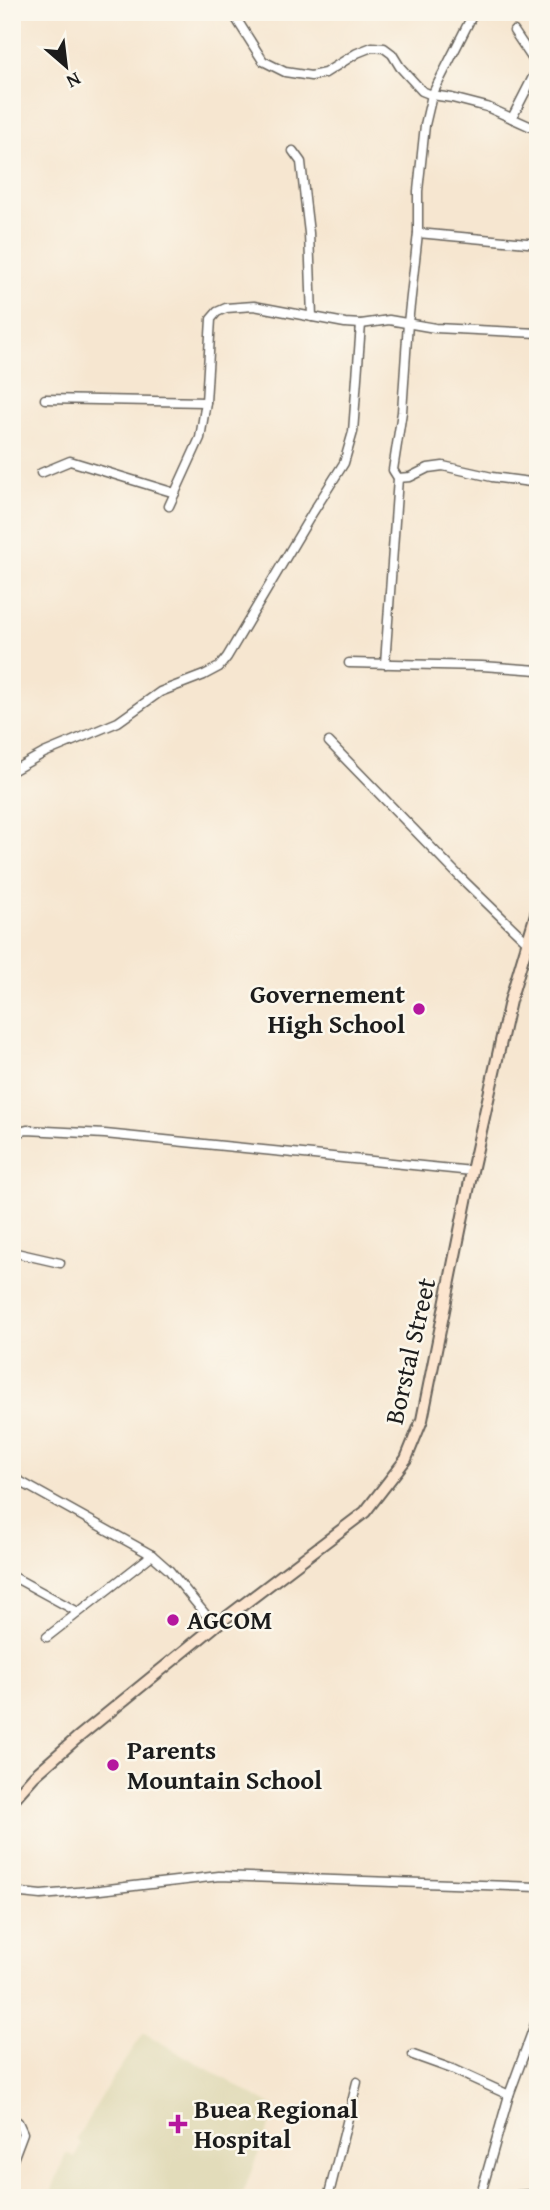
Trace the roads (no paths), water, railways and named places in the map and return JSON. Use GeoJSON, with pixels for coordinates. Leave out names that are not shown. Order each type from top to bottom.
{"type":"FeatureCollection","features":[{"type":"Feature","properties":{"kind":"street"},"geometry":{"type":"LineString","coordinates":[[232,12],[263,61],[285,72],[312,76],[325,73],[357,53],[372,47],[384,48],[422,91],[487,107],[538,130]]}},
{"type":"Feature","properties":{"kind":"street"},"geometry":{"type":"LineString","coordinates":[[385,664],[398,478],[393,470],[402,412],[425,125],[432,95],[474,12]]}},
{"type":"Feature","properties":{"kind":"street"},"geometry":{"type":"LineString","coordinates":[[512,118],[535,74],[536,64],[514,31]]}},
{"type":"Feature","properties":{"kind":"street"},"geometry":{"type":"LineString","coordinates":[[293,151],[300,162],[309,233],[312,317]]}},
{"type":"Feature","properties":{"kind":"street"},"geometry":{"type":"LineString","coordinates":[[418,233],[538,244]]}},
{"type":"Feature","properties":{"kind":"street"},"geometry":{"type":"LineString","coordinates":[[169,506],[200,438],[206,402],[211,319],[216,312],[226,308],[254,306],[361,324],[389,320],[435,328],[538,333]]}},
{"type":"Feature","properties":{"kind":"street"},"geometry":{"type":"LineString","coordinates":[[12,771],[44,753],[118,722],[160,692],[219,667],[227,657],[344,463],[353,432],[361,324]]}},
{"type":"Feature","properties":{"kind":"street"},"geometry":{"type":"LineString","coordinates":[[45,399],[206,402]]}},
{"type":"Feature","properties":{"kind":"street"},"geometry":{"type":"LineString","coordinates":[[41,473],[70,461],[175,493]]}},
{"type":"Feature","properties":{"kind":"street"},"geometry":{"type":"LineString","coordinates":[[398,478],[410,477],[428,468],[443,466],[492,477],[538,483]]}},
{"type":"Feature","properties":{"kind":"street"},"geometry":{"type":"LineString","coordinates":[[349,663],[538,670]]}},
{"type":"Feature","properties":{"kind":"street"},"geometry":{"type":"LineString","coordinates":[[329,742],[527,942]]}},
{"type":"Feature","properties":{"kind":"street","name":"Borstal Street"},"geometry":{"type":"LineString","coordinates":[[12,1801],[34,1776],[76,1739],[215,1626],[365,1512],[406,1459],[422,1420],[472,1171],[510,1001],[538,907]]}},
{"type":"Feature","properties":{"kind":"street"},"geometry":{"type":"LineString","coordinates":[[12,1134],[27,1130],[105,1133],[472,1171]]}},
{"type":"Feature","properties":{"kind":"street"},"geometry":{"type":"LineString","coordinates":[[12,1252],[61,1263]]}},
{"type":"Feature","properties":{"kind":"street"},"geometry":{"type":"LineString","coordinates":[[12,1477],[152,1555],[169,1570],[215,1626]]}},
{"type":"Feature","properties":{"kind":"street"},"geometry":{"type":"LineString","coordinates":[[47,1637],[152,1555]]}},
{"type":"Feature","properties":{"kind":"street"},"geometry":{"type":"LineString","coordinates":[[12,1576],[78,1612]]}},
{"type":"Feature","properties":{"kind":"street"},"geometry":{"type":"LineString","coordinates":[[12,1892],[41,1895],[219,1875],[538,1886]]}},
{"type":"Feature","properties":{"kind":"street"},"geometry":{"type":"LineString","coordinates":[[538,2016],[509,2095],[478,2197],[538,2194]]}},
{"type":"Feature","properties":{"kind":"street"},"geometry":{"type":"LineString","coordinates":[[413,2054],[509,2095]]}},
{"type":"Feature","properties":{"kind":"street"},"geometry":{"type":"LineString","coordinates":[[328,2198],[357,2082]]}},
{"type":"Feature","properties":{"kind":"street"},"geometry":{"type":"LineString","coordinates":[[12,2118],[18,2122],[23,2133],[12,2162]]}},
{"type":"Feature","properties":{"kind":"place","name":"Governement High School"},"geometry":{"type":"Point","coordinates":[419,1009]}},
{"type":"Feature","properties":{"kind":"place","name":"AGCOM"},"geometry":{"type":"Point","coordinates":[173,1620]}},
{"type":"Feature","properties":{"kind":"place","name":"Parents Mountain School"},"geometry":{"type":"Point","coordinates":[113,1765]}},
{"type":"Feature","properties":{"kind":"place","name":"Buea Regional Hospital"},"geometry":{"type":"Point","coordinates":[178,2124]}}]}
